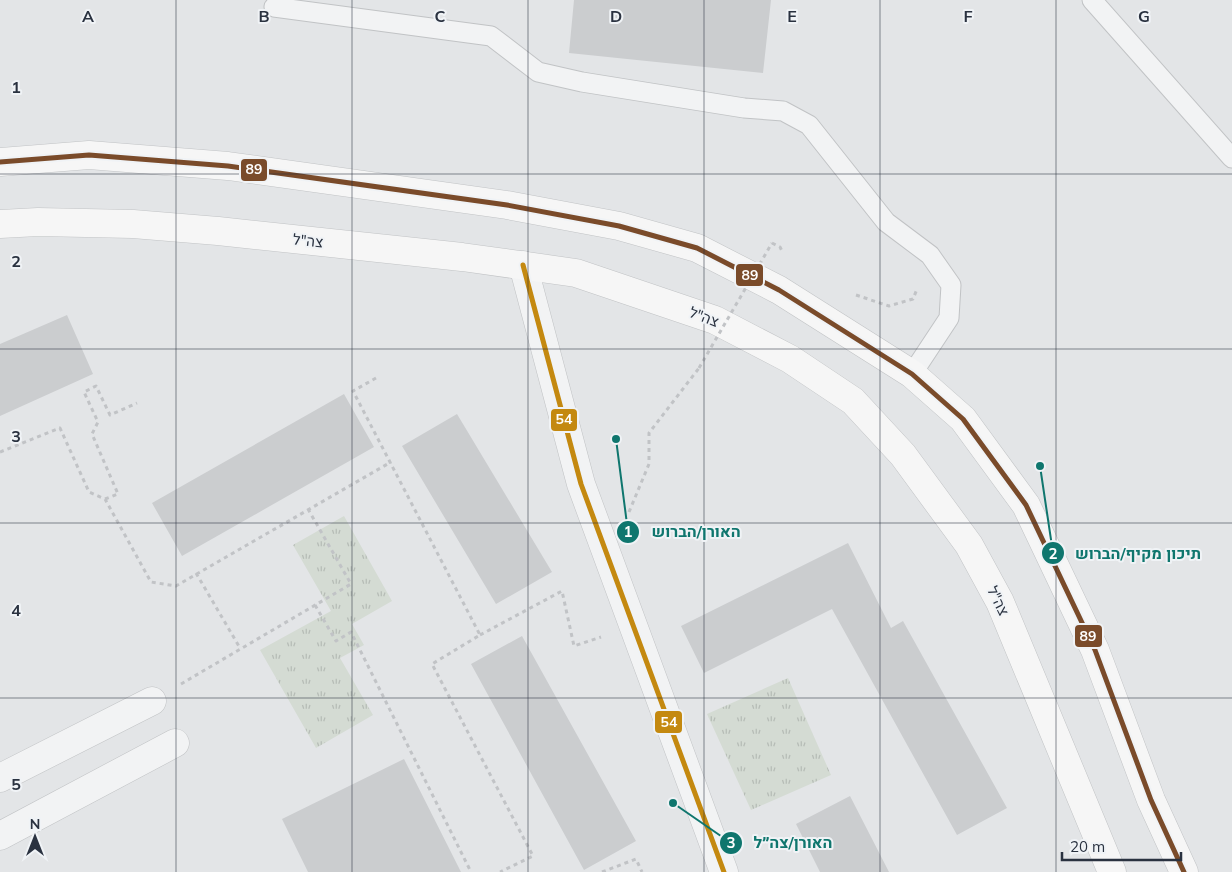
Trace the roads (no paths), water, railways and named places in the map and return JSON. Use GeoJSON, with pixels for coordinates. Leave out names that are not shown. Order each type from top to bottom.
{"type":"FeatureCollection","features":[{"type":"Feature","properties":{"kind":"main road"},"geometry":{"type":"LineString","coordinates":[[0,162],[89,155],[228,166],[507,205],[619,226],[697,248],[780,290],[912,374],[963,419],[1026,505],[1095,650],[1151,800],[1184,872]]}},
{"type":"Feature","properties":{"kind":"main road","name":"צה\"ל"},"geometry":{"type":"LineString","coordinates":[[0,224],[38,222],[133,224],[218,231],[462,257],[576,273],[715,320],[790,359],[853,401],[903,455],[969,546],[1000,602],[1112,872]]}},
{"type":"Feature","properties":{"kind":"street"},"geometry":{"type":"LineString","coordinates":[[523,265],[581,484],[724,872]]}},
{"type":"Feature","properties":{"kind":"street"},"geometry":{"type":"LineString","coordinates":[[0,778],[152,701]]}},
{"type":"Feature","properties":{"kind":"street"},"geometry":{"type":"LineString","coordinates":[[0,836],[175,743]]}},
{"type":"Feature","properties":{"kind":"lane"},"geometry":{"type":"LineString","coordinates":[[1092,0],[1232,158]]}},
{"type":"Feature","properties":{"kind":"lane"},"geometry":{"type":"LineString","coordinates":[[274,7],[491,36],[538,72],[582,82],[734,107],[783,112],[808,125],[886,222],[930,256],[951,284],[949,318],[912,374]]}},
{"type":"Feature","properties":{"kind":"place","name":"האורן/הברוש"},"geometry":{"type":"Point","coordinates":[616,439]}},
{"type":"Feature","properties":{"kind":"place","name":"תיכון מקיף/הברוש"},"geometry":{"type":"Point","coordinates":[1040,466]}},
{"type":"Feature","properties":{"kind":"place","name":"האורן/צה״ל"},"geometry":{"type":"Point","coordinates":[673,803]}}]}
